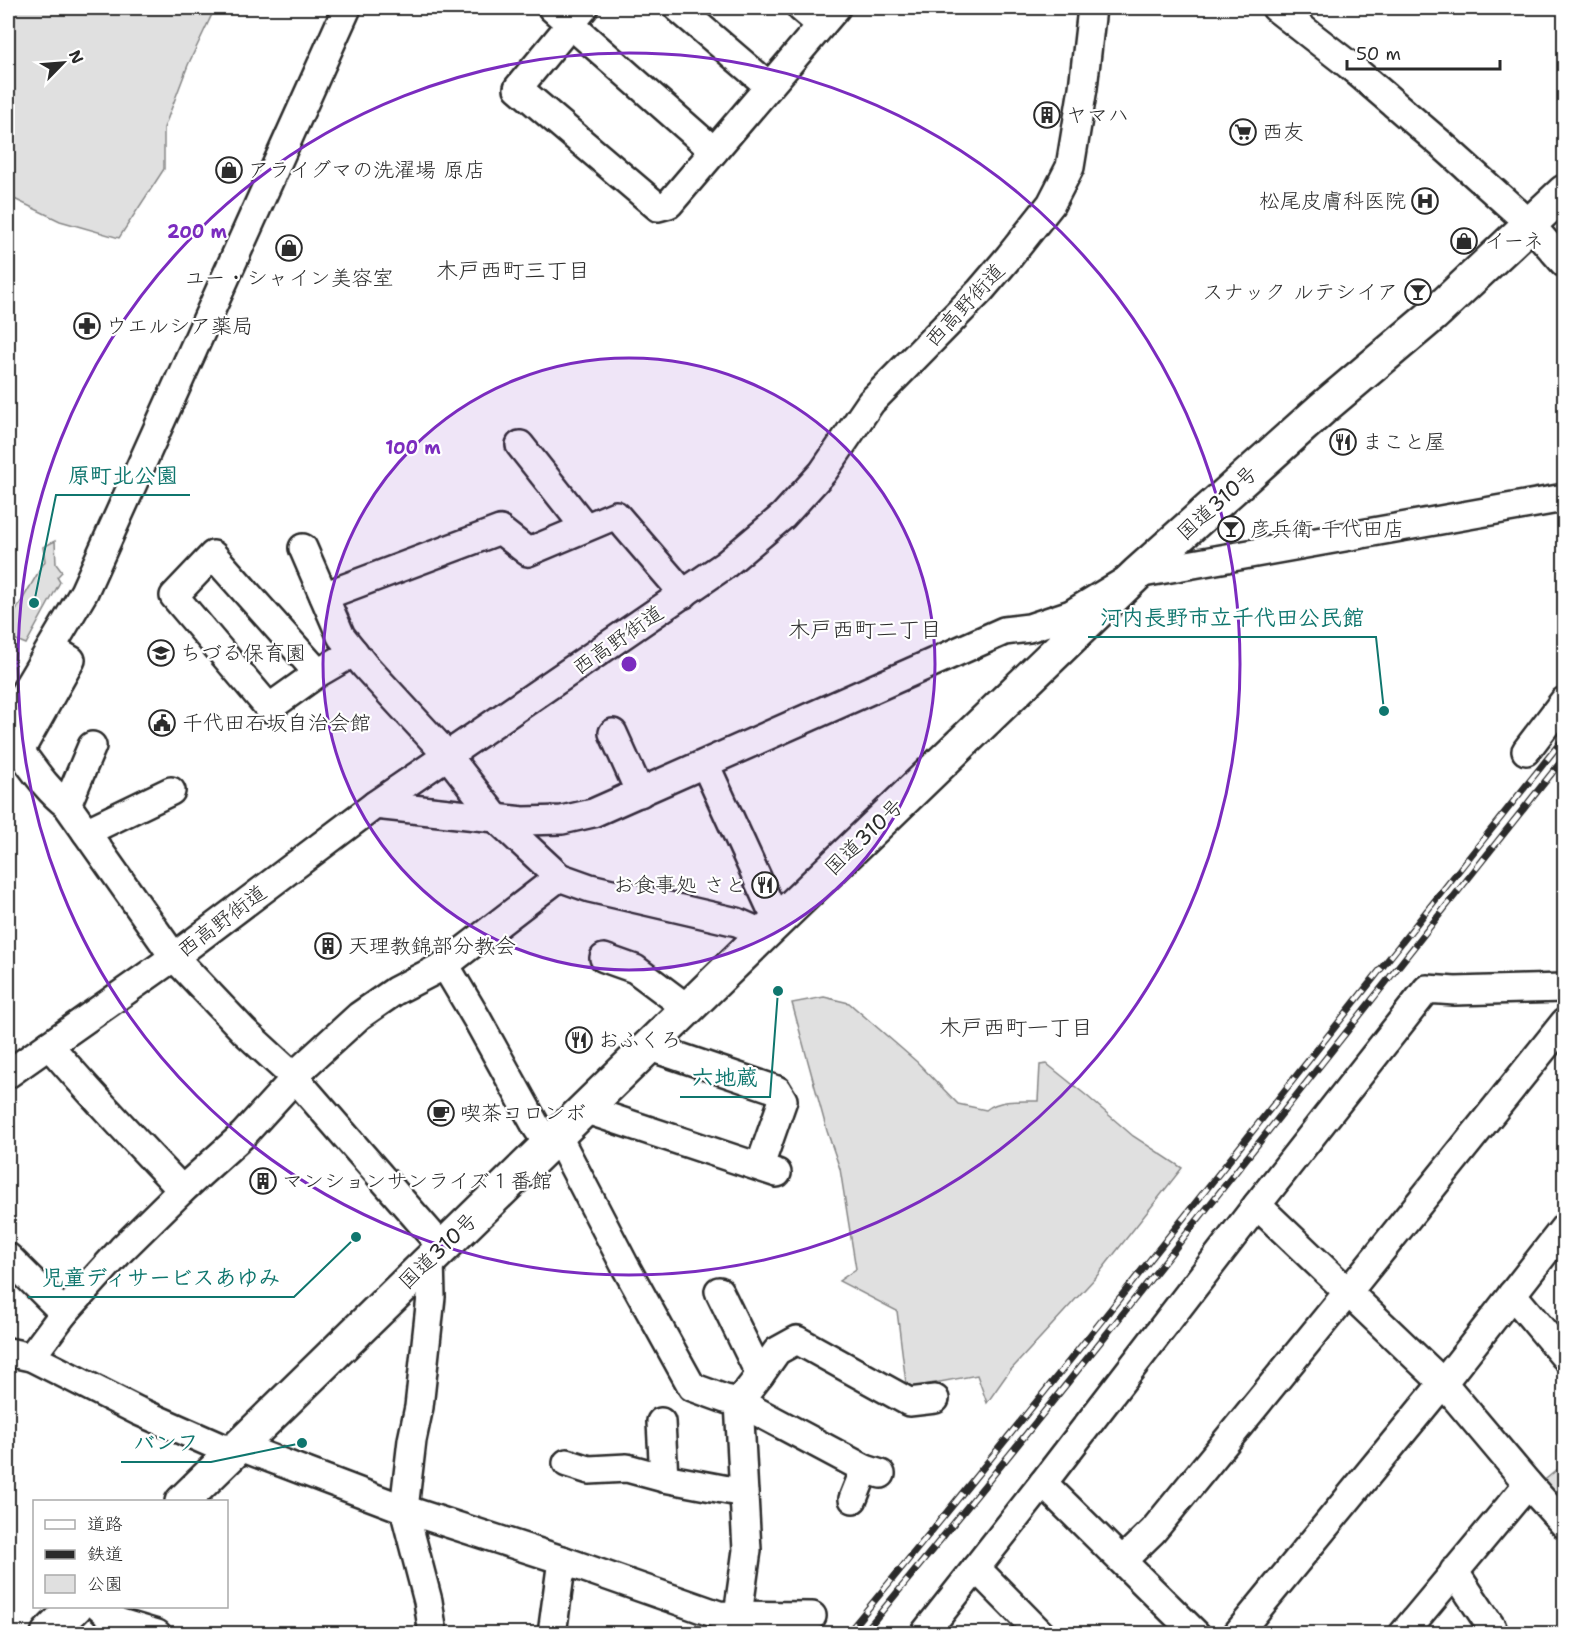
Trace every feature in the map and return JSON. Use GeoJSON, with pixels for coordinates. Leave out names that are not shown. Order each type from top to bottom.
{"type":"FeatureCollection","features":[{"type":"Feature","properties":{"kind":"highway","name":"国道310号"},"geometry":{"type":"LineString","coordinates":[[184,1500],[687,1008],[1137,574],[1324,407],[1433,315],[1564,192]]}},
{"type":"Feature","properties":{"kind":"highway"},"geometry":{"type":"LineString","coordinates":[[48,1634],[74,1608]]}},
{"type":"Feature","properties":{"kind":"street"},"geometry":{"type":"LineString","coordinates":[[8,720],[84,592],[347,8]]}},
{"type":"Feature","properties":{"kind":"street"},"geometry":{"type":"LineString","coordinates":[[678,8],[769,86]]}},
{"type":"Feature","properties":{"kind":"street"},"geometry":{"type":"LineString","coordinates":[[714,151],[569,13],[518,88],[658,207],[669,204],[829,16],[801,8]]}},
{"type":"Feature","properties":{"kind":"street","name":"西高野街道"},"geometry":{"type":"LineString","coordinates":[[12,1062],[49,1045],[174,957],[375,806],[725,566],[783,516],[823,472],[871,402],[980,291],[1051,204],[1070,167],[1083,88],[1092,8]]}},
{"type":"Feature","properties":{"kind":"street"},"geometry":{"type":"LineString","coordinates":[[1276,8],[1408,115],[1530,224],[1564,263]]}},
{"type":"Feature","properties":{"kind":"street"},"geometry":{"type":"LineString","coordinates":[[520,445],[585,527]]}},
{"type":"Feature","properties":{"kind":"street"},"geometry":{"type":"LineString","coordinates":[[375,806],[523,822],[562,820],[593,813],[1004,631],[1029,628],[1071,614],[1137,574],[1564,498]]}},
{"type":"Feature","properties":{"kind":"street"},"geometry":{"type":"LineString","coordinates":[[324,596],[500,530],[528,552],[616,515],[684,594]]}},
{"type":"Feature","properties":{"kind":"street"},"geometry":{"type":"LineString","coordinates":[[303,548],[341,636],[365,666],[448,756],[497,819],[558,877],[590,888],[737,922],[772,926],[770,906],[705,764]]}},
{"type":"Feature","properties":{"kind":"street"},"geometry":{"type":"LineString","coordinates":[[318,673],[213,555],[174,596],[269,708],[318,673],[354,652]]}},
{"type":"Feature","properties":{"kind":"street"},"geometry":{"type":"LineString","coordinates":[[51,648],[71,660],[20,751],[43,783],[67,806],[174,957],[244,1032],[295,1078],[436,1253],[419,1407],[412,1440],[404,1509],[428,1601],[433,1634]]}},
{"type":"Feature","properties":{"kind":"street"},"geometry":{"type":"LineString","coordinates":[[1526,751],[1564,701]]}},
{"type":"Feature","properties":{"kind":"street"},"geometry":{"type":"LineString","coordinates":[[613,733],[640,793]]}},
{"type":"Feature","properties":{"kind":"street"},"geometry":{"type":"LineString","coordinates":[[67,806],[92,746]]}},
{"type":"Feature","properties":{"kind":"street"},"geometry":{"type":"LineString","coordinates":[[86,832],[171,791]]}},
{"type":"Feature","properties":{"kind":"street"},"geometry":{"type":"LineString","coordinates":[[558,877],[445,965],[396,991],[359,1016],[301,1069],[243,1135],[182,1190],[122,1249],[64,1313],[19,1354],[222,1448],[237,1447],[404,1509],[562,1560],[719,1616],[812,1616]]}},
{"type":"Feature","properties":{"kind":"street"},"geometry":{"type":"LineString","coordinates":[[604,958],[636,969],[687,1008]]}},
{"type":"Feature","properties":{"kind":"street"},"geometry":{"type":"LineString","coordinates":[[445,965],[536,1126],[553,1139],[692,1387],[739,1402],[873,1472],[853,1499]]}},
{"type":"Feature","properties":{"kind":"street"},"geometry":{"type":"LineString","coordinates":[[924,1634],[1427,989],[1455,991],[1564,988]]}},
{"type":"Feature","properties":{"kind":"street"},"geometry":{"type":"LineString","coordinates":[[1123,1560],[1153,1531],[1564,1023]]}},
{"type":"Feature","properties":{"kind":"street"},"geometry":{"type":"LineString","coordinates":[[49,1045],[114,1119],[182,1190]]}},
{"type":"Feature","properties":{"kind":"street"},"geometry":{"type":"LineString","coordinates":[[584,1109],[770,1164],[783,1100],[777,1090],[650,1045]]}},
{"type":"Feature","properties":{"kind":"street"},"geometry":{"type":"LineString","coordinates":[[1257,1205],[1443,1383],[1564,1524]]}},
{"type":"Feature","properties":{"kind":"street"},"geometry":{"type":"LineString","coordinates":[[1237,1634],[1443,1383],[1564,1228]]}},
{"type":"Feature","properties":{"kind":"street"},"geometry":{"type":"LineString","coordinates":[[8,1257],[64,1313]]}},
{"type":"Feature","properties":{"kind":"street"},"geometry":{"type":"LineString","coordinates":[[719,1291],[760,1376]]}},
{"type":"Feature","properties":{"kind":"street"},"geometry":{"type":"LineString","coordinates":[[1512,1294],[1564,1356]]}},
{"type":"Feature","properties":{"kind":"street"},"geometry":{"type":"LineString","coordinates":[[738,1615],[747,1550],[739,1402],[777,1351],[796,1340],[909,1402],[936,1399]]}},
{"type":"Feature","properties":{"kind":"street"},"geometry":{"type":"LineString","coordinates":[[661,1422],[664,1478]]}},
{"type":"Feature","properties":{"kind":"street"},"geometry":{"type":"LineString","coordinates":[[567,1463],[589,1470],[627,1468],[664,1478],[744,1493]]}},
{"type":"Feature","properties":{"kind":"street"},"geometry":{"type":"LineString","coordinates":[[1043,1483],[1196,1634]]}},
{"type":"Feature","properties":{"kind":"street"},"geometry":{"type":"LineString","coordinates":[[1403,1634],[1528,1484]]}},
{"type":"Feature","properties":{"kind":"street"},"geometry":{"type":"LineString","coordinates":[[552,1634],[562,1560]]}},
{"type":"Feature","properties":{"kind":"street"},"geometry":{"type":"LineString","coordinates":[[976,1568],[1041,1634]]}},
{"type":"Feature","properties":{"kind":"street"},"geometry":{"type":"LineString","coordinates":[[1454,1571],[1494,1634]]}},
{"type":"Feature","properties":{"kind":"street"},"geometry":{"type":"LineString","coordinates":[[101,1608],[117,1622],[157,1634]]}},
{"type":"Feature","properties":{"kind":"green space"},"geometry":{"type":"Polygon","coordinates":[[[8,8],[215,8],[188,65],[164,128],[164,169],[119,238],[60,221],[8,196],[8,8]]]}},
{"type":"Feature","properties":{"kind":"green space"},"geometry":{"type":"Polygon","coordinates":[[[55,541],[56,564],[62,572],[57,577],[60,582],[26,644],[14,639],[11,645],[8,641],[8,624],[45,561],[43,547],[55,541]]]}},
{"type":"Feature","properties":{"kind":"green space"},"geometry":{"type":"Polygon","coordinates":[[[824,997],[849,1003],[917,1062],[958,1104],[986,1110],[1004,1102],[1038,1101],[1040,1065],[1047,1064],[1133,1136],[1182,1168],[1096,1277],[1008,1373],[987,1403],[977,1375],[913,1387],[906,1383],[897,1311],[839,1281],[856,1269],[840,1169],[827,1131],[792,1003],[824,997]]]}},
{"type":"Feature","properties":{"kind":"green space"},"geometry":{"type":"Polygon","coordinates":[[[1564,1464],[1564,1511],[1541,1483],[1564,1464]]]}},
{"type":"Feature","properties":{"kind":"railway"},"geometry":{"type":"LineString","coordinates":[[847,1634],[1118,1300],[1564,738]]}},
{"type":"Feature","properties":{"kind":"railway"},"geometry":{"type":"LineString","coordinates":[[863,1634],[1128,1307],[1564,758]]}},
{"type":"Feature","properties":{"kind":"place","name":"ヤマハ"},"geometry":{"type":"Point","coordinates":[1047,115]}},
{"type":"Feature","properties":{"kind":"place","name":"西友"},"geometry":{"type":"Point","coordinates":[1243,132]}},
{"type":"Feature","properties":{"kind":"place","name":"アライグマの洗濯場 原店"},"geometry":{"type":"Point","coordinates":[229,170]}},
{"type":"Feature","properties":{"kind":"place","name":"松尾皮膚科医院"},"geometry":{"type":"Point","coordinates":[1425,201]}},
{"type":"Feature","properties":{"kind":"place","name":"イーネ"},"geometry":{"type":"Point","coordinates":[1464,241]}},
{"type":"Feature","properties":{"kind":"place","name":"ユー・シャイン美容室"},"geometry":{"type":"Point","coordinates":[289,248]}},
{"type":"Feature","properties":{"kind":"place","name":"スナック ルテシイア"},"geometry":{"type":"Point","coordinates":[1418,292]}},
{"type":"Feature","properties":{"kind":"place","name":"ウエルシア薬局"},"geometry":{"type":"Point","coordinates":[87,326]}},
{"type":"Feature","properties":{"kind":"place","name":"まこと屋"},"geometry":{"type":"Point","coordinates":[1343,442]}},
{"type":"Feature","properties":{"kind":"place","name":"彦兵衛 千代田店"},"geometry":{"type":"Point","coordinates":[1231,529]}},
{"type":"Feature","properties":{"kind":"place","name":"原町北公園"},"geometry":{"type":"Point","coordinates":[34,603]}},
{"type":"Feature","properties":{"kind":"place","name":"ちづる保育園"},"geometry":{"type":"Point","coordinates":[161,653]}},
{"type":"Feature","properties":{"kind":"place","name":"河内長野市立千代田公民館"},"geometry":{"type":"Point","coordinates":[1384,711]}},
{"type":"Feature","properties":{"kind":"place","name":"千代田石坂自治会館"},"geometry":{"type":"Point","coordinates":[162,723]}},
{"type":"Feature","properties":{"kind":"place","name":"お食事処 さと"},"geometry":{"type":"Point","coordinates":[765,885]}},
{"type":"Feature","properties":{"kind":"place","name":"天理教錦部分教会"},"geometry":{"type":"Point","coordinates":[328,946]}},
{"type":"Feature","properties":{"kind":"place","name":"六地蔵"},"geometry":{"type":"Point","coordinates":[778,991]}},
{"type":"Feature","properties":{"kind":"place","name":"おふくろ"},"geometry":{"type":"Point","coordinates":[579,1040]}},
{"type":"Feature","properties":{"kind":"place","name":"喫茶コロンボ"},"geometry":{"type":"Point","coordinates":[441,1113]}},
{"type":"Feature","properties":{"kind":"place","name":"マンションサンライズ１番館"},"geometry":{"type":"Point","coordinates":[263,1181]}},
{"type":"Feature","properties":{"kind":"place","name":"児童ディサービスあゆみ"},"geometry":{"type":"Point","coordinates":[356,1237]}},
{"type":"Feature","properties":{"kind":"place","name":"バンフ"},"geometry":{"type":"Point","coordinates":[302,1443]}},
{"type":"Feature","properties":{"kind":"district","name":"木戸西町三丁目"},"geometry":{"type":"Point","coordinates":[513,270]}},
{"type":"Feature","properties":{"kind":"district","name":"木戸西町二丁目"},"geometry":{"type":"Point","coordinates":[865,629]}},
{"type":"Feature","properties":{"kind":"district","name":"木戸西町一丁目"},"geometry":{"type":"Point","coordinates":[1016,1027]}}]}
